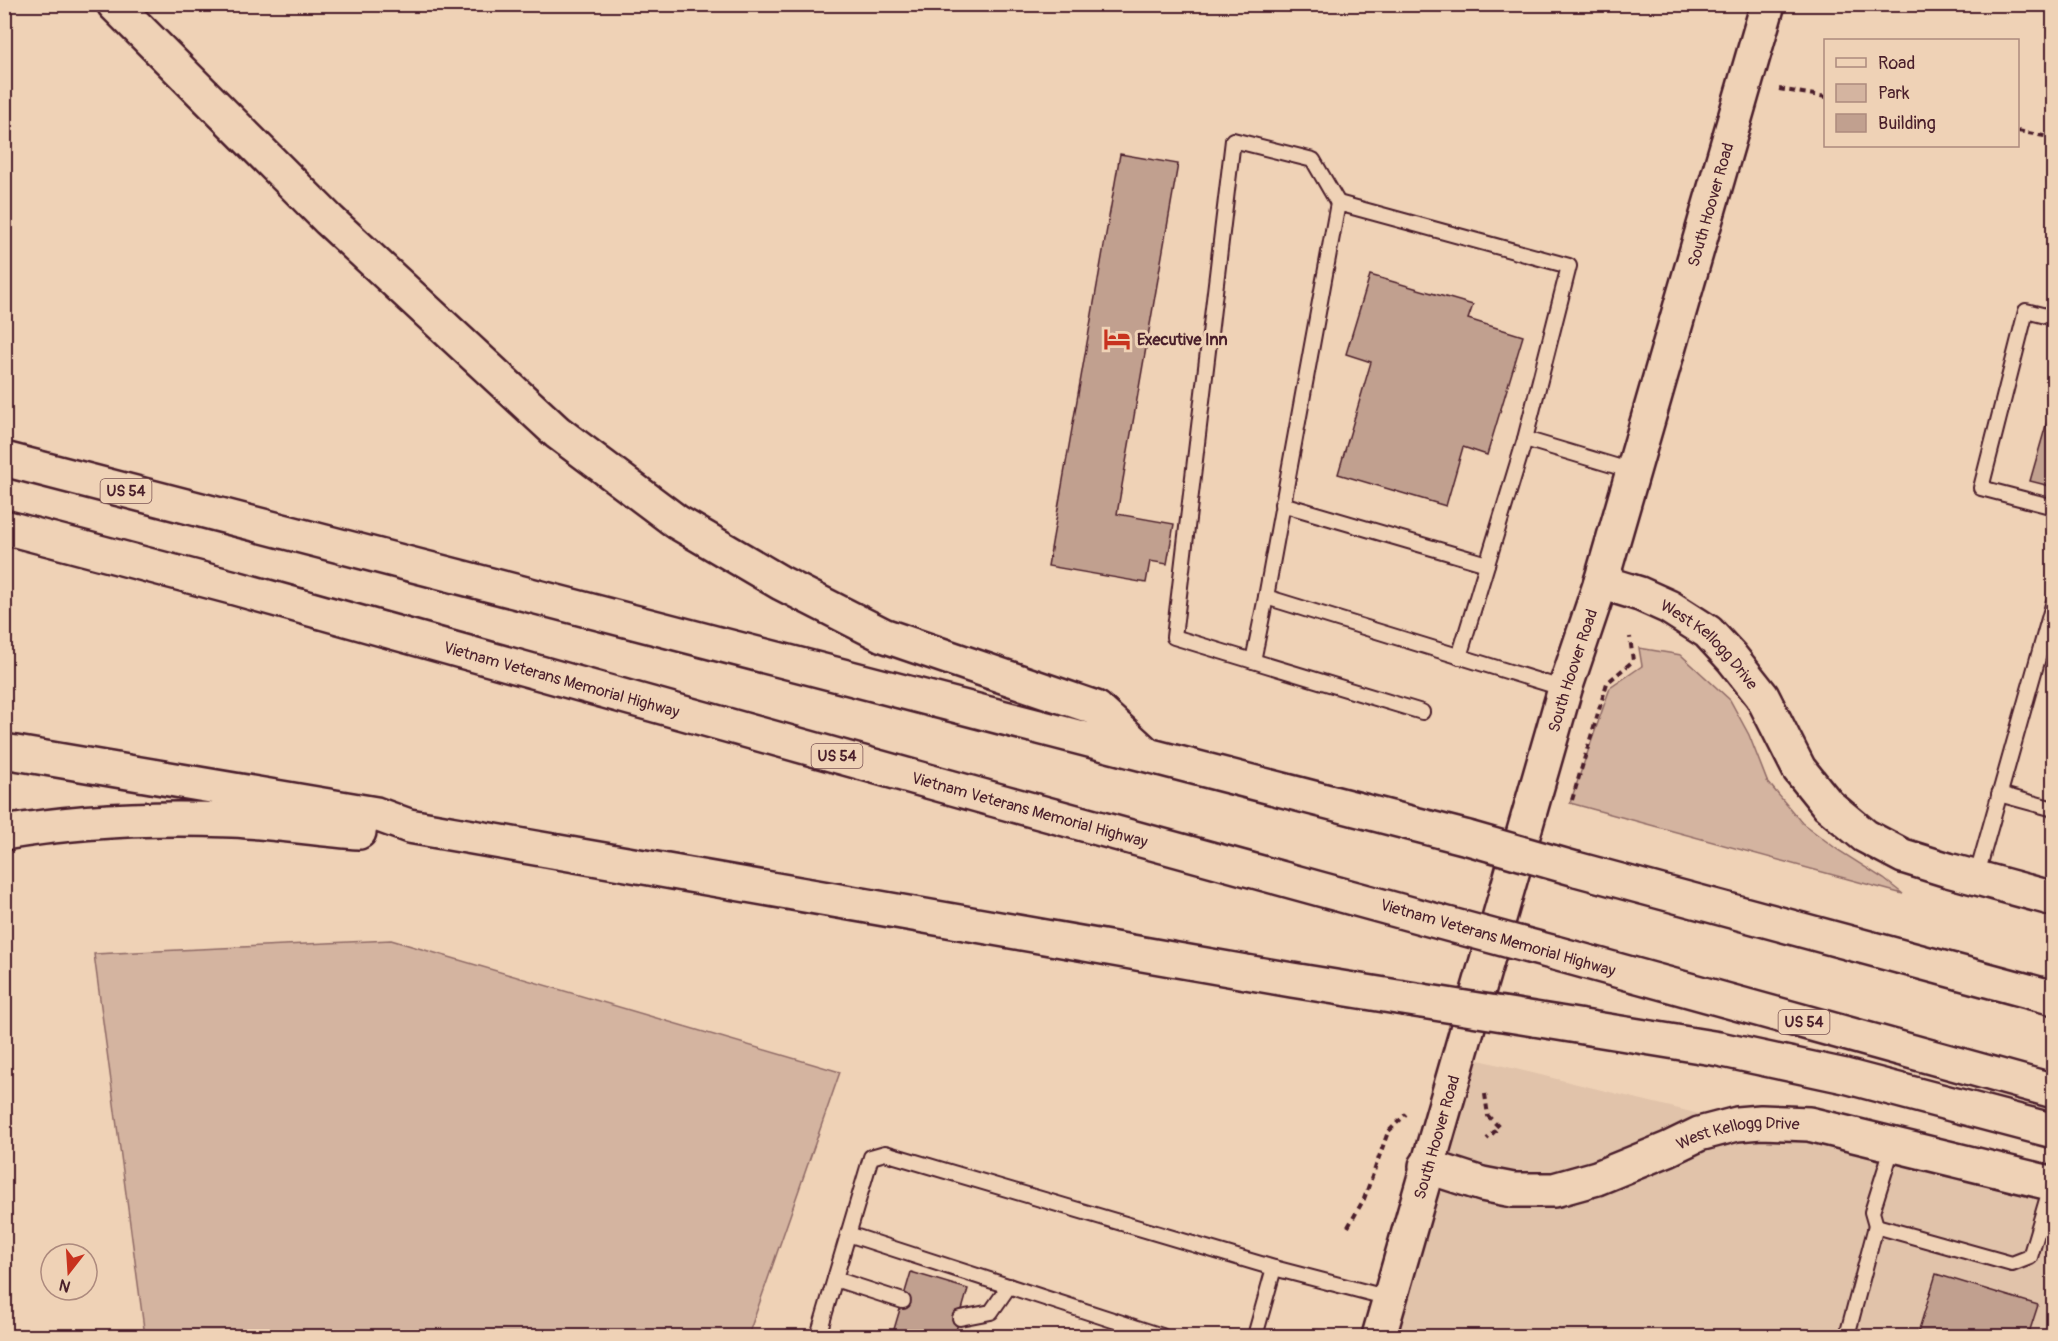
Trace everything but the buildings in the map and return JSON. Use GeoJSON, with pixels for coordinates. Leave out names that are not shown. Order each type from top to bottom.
{"type":"FeatureCollection","features":[{"type":"Feature","properties":{"kind":"main road"},"geometry":{"type":"LineString","coordinates":[[114,4],[329,220],[557,432],[677,522],[781,583],[883,635],[1096,708],[1145,754]]}},
{"type":"Feature","properties":{"kind":"main road","name":"South Hoover Road"},"geometry":{"type":"LineString","coordinates":[[1379,1336],[1565,689],[1601,582],[1768,4]]}},
{"type":"Feature","properties":{"kind":"main road","name":"US 54"},"geometry":{"type":"LineString","coordinates":[[4,459],[1468,838],[2054,998]]}},
{"type":"Feature","properties":{"kind":"main road","name":"Vietnam Veterans Memorial Highway"},"geometry":{"type":"LineString","coordinates":[[4,527],[235,588],[2054,1091]]}},
{"type":"Feature","properties":{"kind":"main road","name":"West Kellogg Drive"},"geometry":{"type":"LineString","coordinates":[[1601,582],[1640,594],[1669,607],[1708,632],[1762,696],[1798,769],[1828,805],[1865,836],[1903,856],[2054,899]]}},
{"type":"Feature","properties":{"kind":"main road"},"geometry":{"type":"LineString","coordinates":[[4,751],[388,823],[1292,980],[1719,1049],[1845,1076],[2054,1131]]}},
{"type":"Feature","properties":{"kind":"main road"},"geometry":{"type":"LineString","coordinates":[[4,833],[93,823],[164,820],[232,820],[358,832],[388,823]]}},
{"type":"Feature","properties":{"kind":"main road","name":"West Kellogg Drive"},"geometry":{"type":"LineString","coordinates":[[1426,1166],[1482,1184],[1513,1191],[1554,1190],[1597,1179],[1699,1134],[1737,1124],[1761,1122],[1809,1124],[2053,1183]]}},
{"type":"Feature","properties":{"kind":"lane"},"geometry":{"type":"LineString","coordinates":[[1253,661],[1338,203],[1313,160],[1233,140],[1174,637],[1253,661],[1422,712]]}},
{"type":"Feature","properties":{"kind":"lane"},"geometry":{"type":"LineString","coordinates":[[1338,203],[1569,266],[1525,439],[1459,657]]}},
{"type":"Feature","properties":{"kind":"lane"},"geometry":{"type":"LineString","coordinates":[[2054,318],[2026,310],[1981,488],[2054,507]]}},
{"type":"Feature","properties":{"kind":"lane"},"geometry":{"type":"LineString","coordinates":[[1525,439],[1632,471]]}},
{"type":"Feature","properties":{"kind":"lane"},"geometry":{"type":"LineString","coordinates":[[1282,504],[1487,564]]}},
{"type":"Feature","properties":{"kind":"lane"},"geometry":{"type":"LineString","coordinates":[[1266,597],[1565,689]]}},
{"type":"Feature","properties":{"kind":"lane"},"geometry":{"type":"LineString","coordinates":[[1976,878],[2054,601]]}},
{"type":"Feature","properties":{"kind":"lane"},"geometry":{"type":"LineString","coordinates":[[1999,794],[2054,809]]}},
{"type":"Feature","properties":{"kind":"lane"},"geometry":{"type":"LineString","coordinates":[[1847,1336],[1876,1226],[1872,1212],[1893,1145]]}},
{"type":"Feature","properties":{"kind":"lane"},"geometry":{"type":"LineString","coordinates":[[818,1336],[871,1157],[885,1153],[1274,1268],[1389,1298]]}},
{"type":"Feature","properties":{"kind":"lane"},"geometry":{"type":"LineString","coordinates":[[1876,1226],[2012,1264],[2030,1257],[2053,1183]]}},
{"type":"Feature","properties":{"kind":"lane"},"geometry":{"type":"LineString","coordinates":[[848,1234],[1162,1336]]}},
{"type":"Feature","properties":{"kind":"lane"},"geometry":{"type":"LineString","coordinates":[[1255,1336],[1274,1268]]}},
{"type":"Feature","properties":{"kind":"lane"},"geometry":{"type":"LineString","coordinates":[[835,1279],[903,1301]]}},
{"type":"Feature","properties":{"kind":"lane"},"geometry":{"type":"LineString","coordinates":[[960,1318],[991,1312],[1009,1286]]}},
{"type":"Feature","properties":{"kind":"path"},"geometry":{"type":"LineString","coordinates":[[1746,84],[1824,97]]}},
{"type":"Feature","properties":{"kind":"path"},"geometry":{"type":"LineString","coordinates":[[2019,131],[2054,138]]}},
{"type":"Feature","properties":{"kind":"shaded area"},"geometry":{"type":"Polygon","coordinates":[[[1459,1055],[2053,1201],[2053,1336],[1383,1336],[1459,1055]]]}},
{"type":"Feature","properties":{"kind":"green space"},"geometry":{"type":"Polygon","coordinates":[[[1639,648],[1681,655],[1730,700],[1749,735],[1767,781],[1802,823],[1903,894],[1570,803],[1610,688],[1642,666],[1639,648]]]}},
{"type":"Feature","properties":{"kind":"green space"},"geometry":{"type":"Polygon","coordinates":[[[391,940],[840,1072],[748,1336],[145,1336],[94,954],[391,940]]]}},
{"type":"Feature","properties":{"kind":"place","name":"Executive Inn"},"geometry":{"type":"Point","coordinates":[1117,339]}}]}
